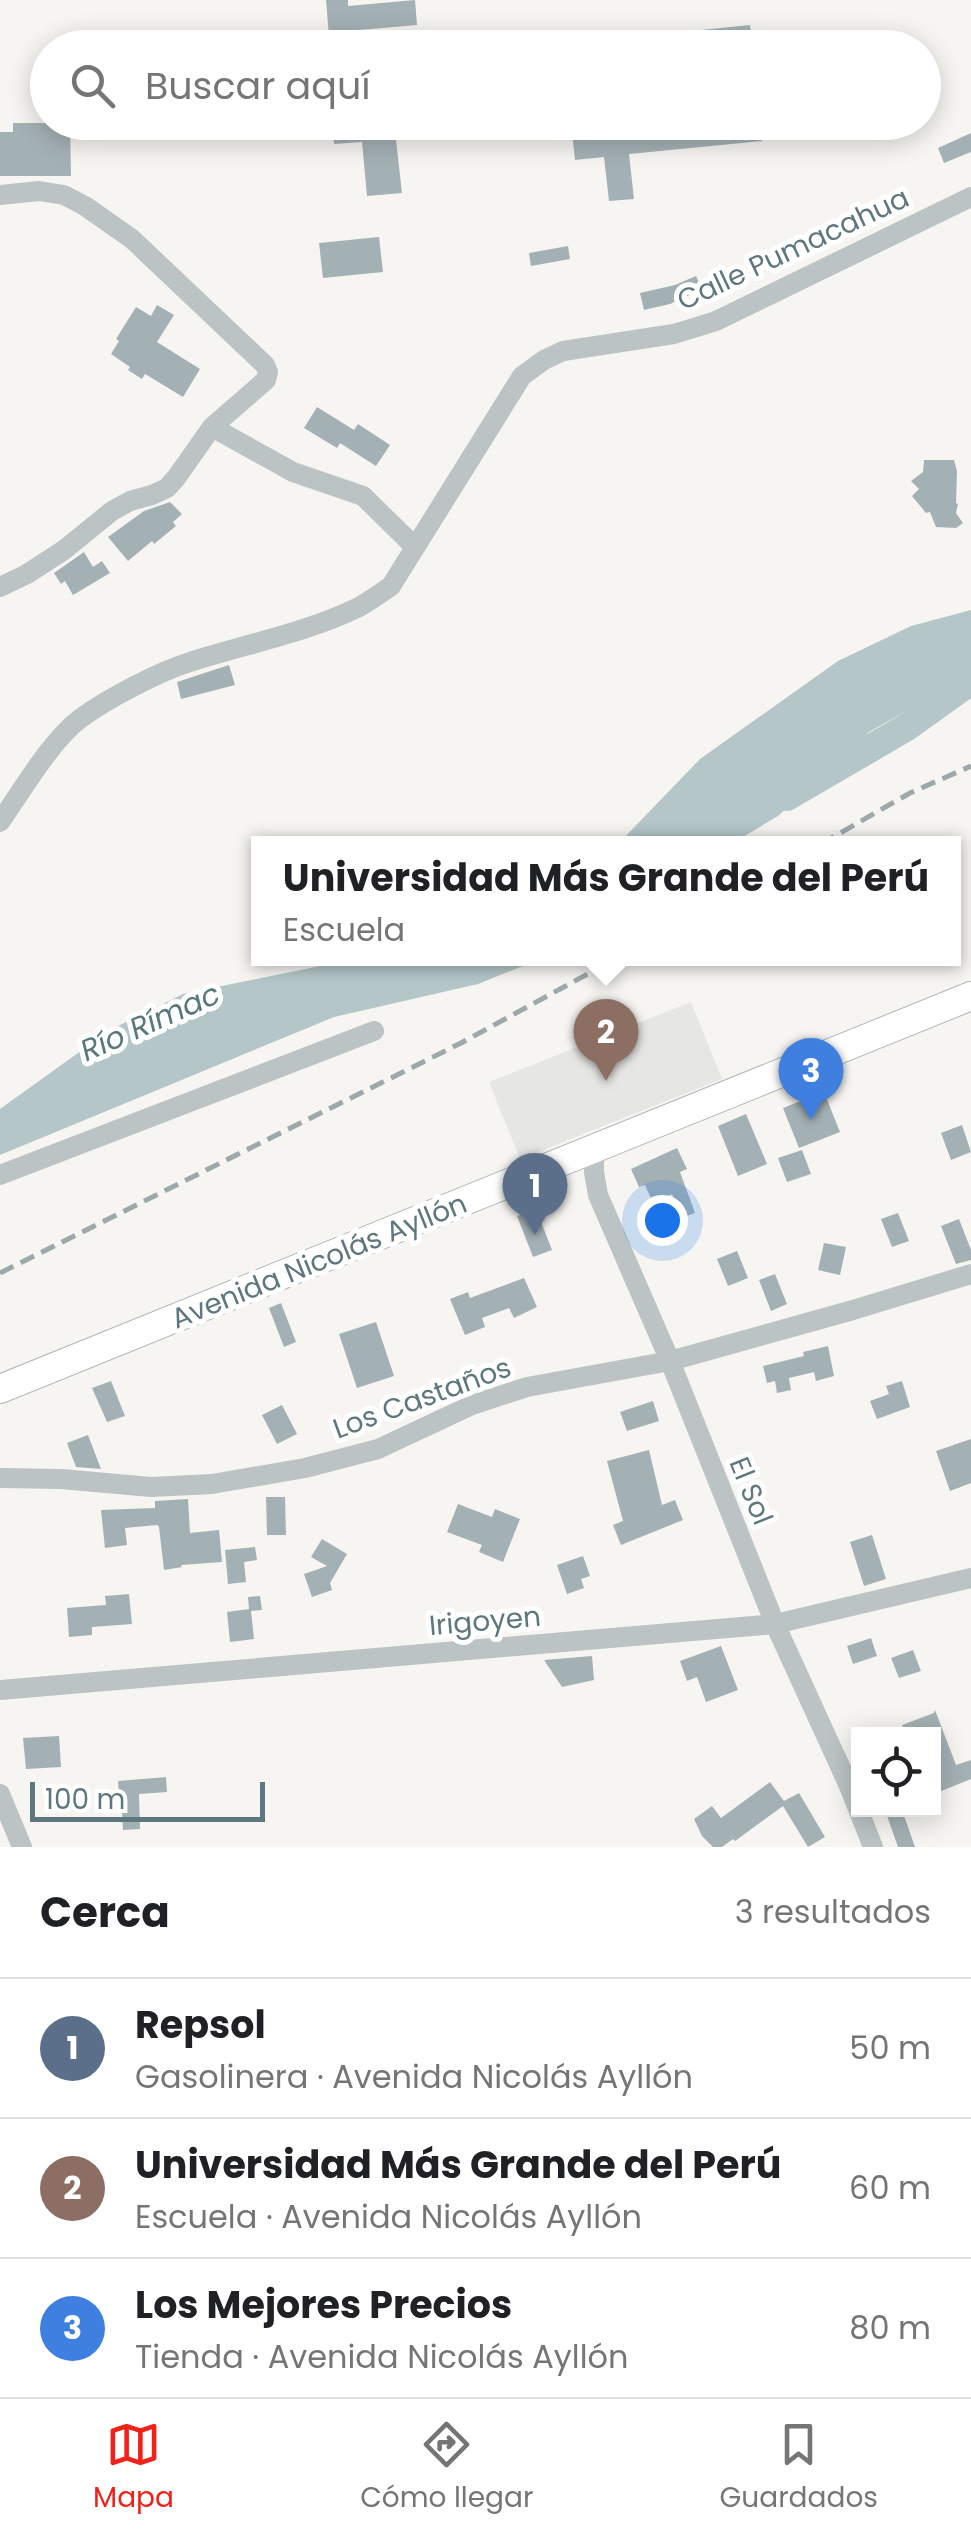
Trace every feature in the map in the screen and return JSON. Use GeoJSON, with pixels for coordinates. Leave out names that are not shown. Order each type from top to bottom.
{"type":"FeatureCollection","features":[{"type":"Feature","properties":{"kind":"highway","name":"Avenida Nicolás Ayllón"},"geometry":{"type":"LineString","coordinates":[[0,1389],[971,996]]}},
{"type":"Feature","properties":{"kind":"street"},"geometry":{"type":"LineString","coordinates":[[0,195],[40,191],[64,195],[86,206],[132,240],[266,365],[268,372],[266,380],[212,427],[167,488],[130,501],[64,550],[0,588]]}},
{"type":"Feature","properties":{"kind":"street","name":"Calle Pumacahua"},"geometry":{"type":"LineString","coordinates":[[0,822],[60,738],[79,719],[187,662],[249,646],[359,607],[392,586],[522,376],[544,360],[564,351],[674,334],[716,321],[971,197]]}},
{"type":"Feature","properties":{"kind":"street"},"geometry":{"type":"LineString","coordinates":[[212,427],[292,472],[363,496],[416,547]]}},
{"type":"Feature","properties":{"kind":"street"},"geometry":{"type":"LineString","coordinates":[[0,1175],[374,1031]]}},
{"type":"Feature","properties":{"kind":"street","name":"El Sol"},"geometry":{"type":"LineString","coordinates":[[594,1150],[598,1195],[670,1361],[775,1624],[873,1847]]}},
{"type":"Feature","properties":{"kind":"street","name":"Los Castaños"},"geometry":{"type":"LineString","coordinates":[[0,1478],[152,1487],[212,1484],[305,1468],[378,1449],[472,1406],[527,1387],[670,1361],[971,1274]]}},
{"type":"Feature","properties":{"kind":"street","name":"Irigoyen"},"geometry":{"type":"LineString","coordinates":[[0,1690],[775,1624],[971,1578]]}},
{"type":"Feature","properties":{"kind":"street"},"geometry":{"type":"LineString","coordinates":[[0,1794],[22,1847]]}},
{"type":"Feature","properties":{"kind":"shaded area"},"geometry":{"type":"Polygon","coordinates":[[[691,1002],[722,1079],[520,1159],[489,1082],[691,1002]]]}},
{"type":"Feature","properties":{"kind":"water"},"geometry":{"type":"Polygon","coordinates":[[[971,610],[971,694],[910,709],[869,732],[778,816],[745,836],[626,836],[700,759],[838,661],[911,626],[971,610]]]}},
{"type":"Feature","properties":{"kind":"water"},"geometry":{"type":"Polygon","coordinates":[[[320,966],[523,966],[478,984],[334,1017],[0,1155],[0,1109],[110,1030],[183,994],[320,966]]]}},
{"type":"Feature","properties":{"kind":"building"},"geometry":{"type":"Polygon","coordinates":[[[326,0],[348,0],[348,6],[415,0],[417,25],[328,30],[326,0]]]}},
{"type":"Feature","properties":{"kind":"building"},"geometry":{"type":"Polygon","coordinates":[[[750,25],[751,30],[701,30],[750,25]]]}},
{"type":"Feature","properties":{"kind":"building"},"geometry":{"type":"Polygon","coordinates":[[[13,123],[30,123],[30,140],[70,140],[71,176],[0,176],[0,132],[13,132],[13,123]]]}},
{"type":"Feature","properties":{"kind":"building"},"geometry":{"type":"Polygon","coordinates":[[[971,133],[971,152],[944,163],[938,148],[971,133]]]}},
{"type":"Feature","properties":{"kind":"building"},"geometry":{"type":"Polygon","coordinates":[[[334,140],[396,140],[402,193],[367,196],[362,142],[334,144],[334,140]]]}},
{"type":"Feature","properties":{"kind":"building"},"geometry":{"type":"Polygon","coordinates":[[[573,140],[762,141],[629,154],[634,199],[609,201],[604,157],[575,160],[573,140]]]}},
{"type":"Feature","properties":{"kind":"building"},"geometry":{"type":"Polygon","coordinates":[[[379,237],[383,272],[323,278],[319,243],[379,237]]]}},
{"type":"Feature","properties":{"kind":"building"},"geometry":{"type":"Polygon","coordinates":[[[568,246],[570,259],[531,266],[529,253],[568,246]]]}},
{"type":"Feature","properties":{"kind":"building"},"geometry":{"type":"Polygon","coordinates":[[[696,276],[702,289],[670,304],[644,310],[640,293],[696,276]]]}},
{"type":"Feature","properties":{"kind":"building"},"geometry":{"type":"Polygon","coordinates":[[[157,305],[174,315],[157,342],[200,369],[183,397],[145,374],[142,379],[111,354],[136,307],[151,316],[157,305]]]}},
{"type":"Feature","properties":{"kind":"building"},"geometry":{"type":"Polygon","coordinates":[[[317,407],[354,430],[358,424],[390,445],[376,466],[340,443],[337,448],[304,428],[317,407]]]}},
{"type":"Feature","properties":{"kind":"building"},"geometry":{"type":"Polygon","coordinates":[[[924,460],[954,460],[956,513],[963,523],[956,528],[936,527],[930,512],[926,513],[912,496],[919,489],[911,481],[923,472],[924,460]]]}},
{"type":"Feature","properties":{"kind":"building"},"geometry":{"type":"Polygon","coordinates":[[[170,502],[182,514],[173,522],[176,526],[128,561],[108,537],[144,511],[170,502]]]}},
{"type":"Feature","properties":{"kind":"building"},"geometry":{"type":"Polygon","coordinates":[[[84,552],[93,567],[102,561],[110,573],[73,595],[65,581],[61,584],[54,573],[84,552]]]}},
{"type":"Feature","properties":{"kind":"building"},"geometry":{"type":"Polygon","coordinates":[[[229,665],[235,685],[181,699],[177,682],[229,665]]]}},
{"type":"Feature","properties":{"kind":"building"},"geometry":{"type":"Polygon","coordinates":[[[824,1092],[840,1132],[799,1148],[783,1108],[824,1092]]]}},
{"type":"Feature","properties":{"kind":"building"},"geometry":{"type":"Polygon","coordinates":[[[746,1114],[767,1164],[738,1176],[718,1126],[746,1114]]]}},
{"type":"Feature","properties":{"kind":"building"},"geometry":{"type":"Polygon","coordinates":[[[962,1125],[971,1152],[951,1160],[941,1133],[962,1125]]]}},
{"type":"Feature","properties":{"kind":"building"},"geometry":{"type":"Polygon","coordinates":[[[677,1148],[687,1169],[680,1172],[695,1213],[681,1218],[672,1194],[653,1203],[645,1185],[639,1187],[631,1169],[677,1148]]]}},
{"type":"Feature","properties":{"kind":"building"},"geometry":{"type":"Polygon","coordinates":[[[802,1150],[811,1174],[787,1182],[778,1158],[802,1150]]]}},
{"type":"Feature","properties":{"kind":"building"},"geometry":{"type":"Polygon","coordinates":[[[536,1209],[552,1250],[533,1257],[517,1216],[536,1209]]]}},
{"type":"Feature","properties":{"kind":"building"},"geometry":{"type":"Polygon","coordinates":[[[898,1213],[909,1241],[892,1247],[881,1219],[898,1213]]]}},
{"type":"Feature","properties":{"kind":"building"},"geometry":{"type":"Polygon","coordinates":[[[959,1219],[971,1260],[956,1264],[941,1226],[959,1219]]]}},
{"type":"Feature","properties":{"kind":"building"},"geometry":{"type":"Polygon","coordinates":[[[824,1243],[846,1247],[840,1275],[818,1270],[824,1243]]]}},
{"type":"Feature","properties":{"kind":"building"},"geometry":{"type":"Polygon","coordinates":[[[737,1251],[748,1278],[728,1286],[717,1259],[737,1251]]]}},
{"type":"Feature","properties":{"kind":"building"},"geometry":{"type":"Polygon","coordinates":[[[775,1274],[787,1304],[771,1311],[759,1280],[775,1274]]]}},
{"type":"Feature","properties":{"kind":"building"},"geometry":{"type":"Polygon","coordinates":[[[524,1278],[537,1307],[514,1318],[509,1308],[482,1318],[485,1327],[465,1335],[450,1299],[468,1292],[470,1298],[524,1278]]]}},
{"type":"Feature","properties":{"kind":"building"},"geometry":{"type":"Polygon","coordinates":[[[281,1303],[296,1342],[284,1347],[269,1308],[281,1303]]]}},
{"type":"Feature","properties":{"kind":"building"},"geometry":{"type":"Polygon","coordinates":[[[376,1322],[394,1376],[357,1388],[339,1334],[376,1322]]]}},
{"type":"Feature","properties":{"kind":"building"},"geometry":{"type":"Polygon","coordinates":[[[828,1346],[834,1376],[816,1381],[814,1372],[789,1378],[791,1390],[777,1393],[775,1381],[767,1383],[763,1366],[828,1346]]]}},
{"type":"Feature","properties":{"kind":"building"},"geometry":{"type":"Polygon","coordinates":[[[111,1381],[125,1416],[107,1422],[92,1388],[111,1381]]]}},
{"type":"Feature","properties":{"kind":"building"},"geometry":{"type":"Polygon","coordinates":[[[902,1381],[910,1407],[877,1419],[870,1401],[889,1394],[886,1386],[902,1381]]]}},
{"type":"Feature","properties":{"kind":"building"},"geometry":{"type":"Polygon","coordinates":[[[653,1401],[659,1421],[627,1431],[620,1412],[653,1401]]]}},
{"type":"Feature","properties":{"kind":"building"},"geometry":{"type":"Polygon","coordinates":[[[282,1405],[297,1434],[277,1444],[262,1415],[282,1405]]]}},
{"type":"Feature","properties":{"kind":"building"},"geometry":{"type":"Polygon","coordinates":[[[88,1435],[101,1469],[76,1467],[67,1443],[88,1435]]]}},
{"type":"Feature","properties":{"kind":"building"},"geometry":{"type":"Polygon","coordinates":[[[971,1439],[971,1483],[950,1491],[936,1451],[971,1439]]]}},
{"type":"Feature","properties":{"kind":"building"},"geometry":{"type":"Polygon","coordinates":[[[649,1450],[662,1505],[675,1500],[683,1520],[621,1545],[613,1525],[623,1521],[607,1461],[649,1450]]]}},
{"type":"Feature","properties":{"kind":"building"},"geometry":{"type":"Polygon","coordinates":[[[266,1497],[285,1497],[286,1535],[267,1535],[266,1497]]]}},
{"type":"Feature","properties":{"kind":"building"},"geometry":{"type":"Polygon","coordinates":[[[188,1499],[190,1533],[219,1530],[222,1562],[164,1570],[157,1525],[125,1528],[127,1545],[105,1548],[101,1510],[155,1508],[155,1501],[188,1499]]]}},
{"type":"Feature","properties":{"kind":"building"},"geometry":{"type":"Polygon","coordinates":[[[458,1504],[492,1517],[495,1509],[520,1519],[503,1562],[479,1552],[482,1545],[447,1532],[458,1504]]]}},
{"type":"Feature","properties":{"kind":"building"},"geometry":{"type":"Polygon","coordinates":[[[872,1535],[886,1579],[864,1586],[850,1542],[872,1535]]]}},
{"type":"Feature","properties":{"kind":"building"},"geometry":{"type":"Polygon","coordinates":[[[322,1539],[347,1554],[330,1583],[332,1590],[312,1597],[304,1574],[327,1566],[311,1557],[322,1539]]]}},
{"type":"Feature","properties":{"kind":"building"},"geometry":{"type":"Polygon","coordinates":[[[255,1547],[257,1560],[244,1562],[246,1582],[228,1584],[225,1550],[255,1547]]]}},
{"type":"Feature","properties":{"kind":"building"},"geometry":{"type":"Polygon","coordinates":[[[583,1556],[590,1576],[581,1579],[584,1588],[567,1594],[557,1565],[583,1556]]]}},
{"type":"Feature","properties":{"kind":"building"},"geometry":{"type":"Polygon","coordinates":[[[129,1594],[132,1624],[92,1627],[92,1635],[69,1637],[67,1608],[106,1605],[105,1596],[129,1594]]]}},
{"type":"Feature","properties":{"kind":"building"},"geometry":{"type":"Polygon","coordinates":[[[260,1596],[262,1610],[251,1611],[254,1639],[230,1642],[227,1612],[249,1609],[248,1597],[260,1596]]]}},
{"type":"Feature","properties":{"kind":"building"},"geometry":{"type":"Polygon","coordinates":[[[871,1638],[877,1656],[853,1664],[847,1646],[871,1638]]]}},
{"type":"Feature","properties":{"kind":"building"},"geometry":{"type":"Polygon","coordinates":[[[721,1646],[738,1690],[706,1702],[697,1677],[687,1681],[680,1661],[721,1646]]]}},
{"type":"Feature","properties":{"kind":"building"},"geometry":{"type":"Polygon","coordinates":[[[913,1650],[921,1671],[899,1678],[891,1658],[913,1650]]]}},
{"type":"Feature","properties":{"kind":"building"},"geometry":{"type":"Polygon","coordinates":[[[592,1656],[594,1680],[562,1687],[544,1660],[592,1656]]]}},
{"type":"Feature","properties":{"kind":"building"},"geometry":{"type":"Polygon","coordinates":[[[935,1710],[956,1765],[971,1760],[971,1779],[941,1791],[941,1727],[902,1725],[935,1710]]]}},
{"type":"Feature","properties":{"kind":"building"},"geometry":{"type":"Polygon","coordinates":[[[59,1736],[61,1767],[26,1769],[23,1738],[59,1736]]]}},
{"type":"Feature","properties":{"kind":"building"},"geometry":{"type":"Polygon","coordinates":[[[166,1777],[167,1792],[139,1794],[140,1829],[123,1830],[118,1781],[166,1777]]]}},
{"type":"Feature","properties":{"kind":"building"},"geometry":{"type":"Polygon","coordinates":[[[770,1782],[784,1801],[799,1793],[825,1837],[808,1847],[783,1806],[722,1847],[713,1847],[702,1836],[694,1819],[712,1806],[721,1818],[770,1782]]]}},
{"type":"Feature","properties":{"kind":"building"},"geometry":{"type":"Polygon","coordinates":[[[887,1817],[904,1817],[915,1847],[898,1847],[887,1817]]]}},
{"type":"Feature","properties":{"kind":"waterway","name":"Río Rímac"},"geometry":{"type":"LineString","coordinates":[[787,797],[907,727],[971,681]]}},
{"type":"Feature","properties":{"kind":"railway"},"geometry":{"type":"LineString","coordinates":[[835,836],[910,793],[971,766]]}},
{"type":"Feature","properties":{"kind":"railway"},"geometry":{"type":"LineString","coordinates":[[0,1273],[461,1043],[602,966]]}},
{"type":"Feature","properties":{"kind":"place","name":"Universidad Más Grande del Perú"},"geometry":{"type":"Point","coordinates":[606,1081]}},
{"type":"Feature","properties":{"kind":"place","name":"Los Mejores Precios"},"geometry":{"type":"Point","coordinates":[811,1120]}},
{"type":"Feature","properties":{"kind":"place","name":"Repsol"},"geometry":{"type":"Point","coordinates":[535,1235]}}]}
